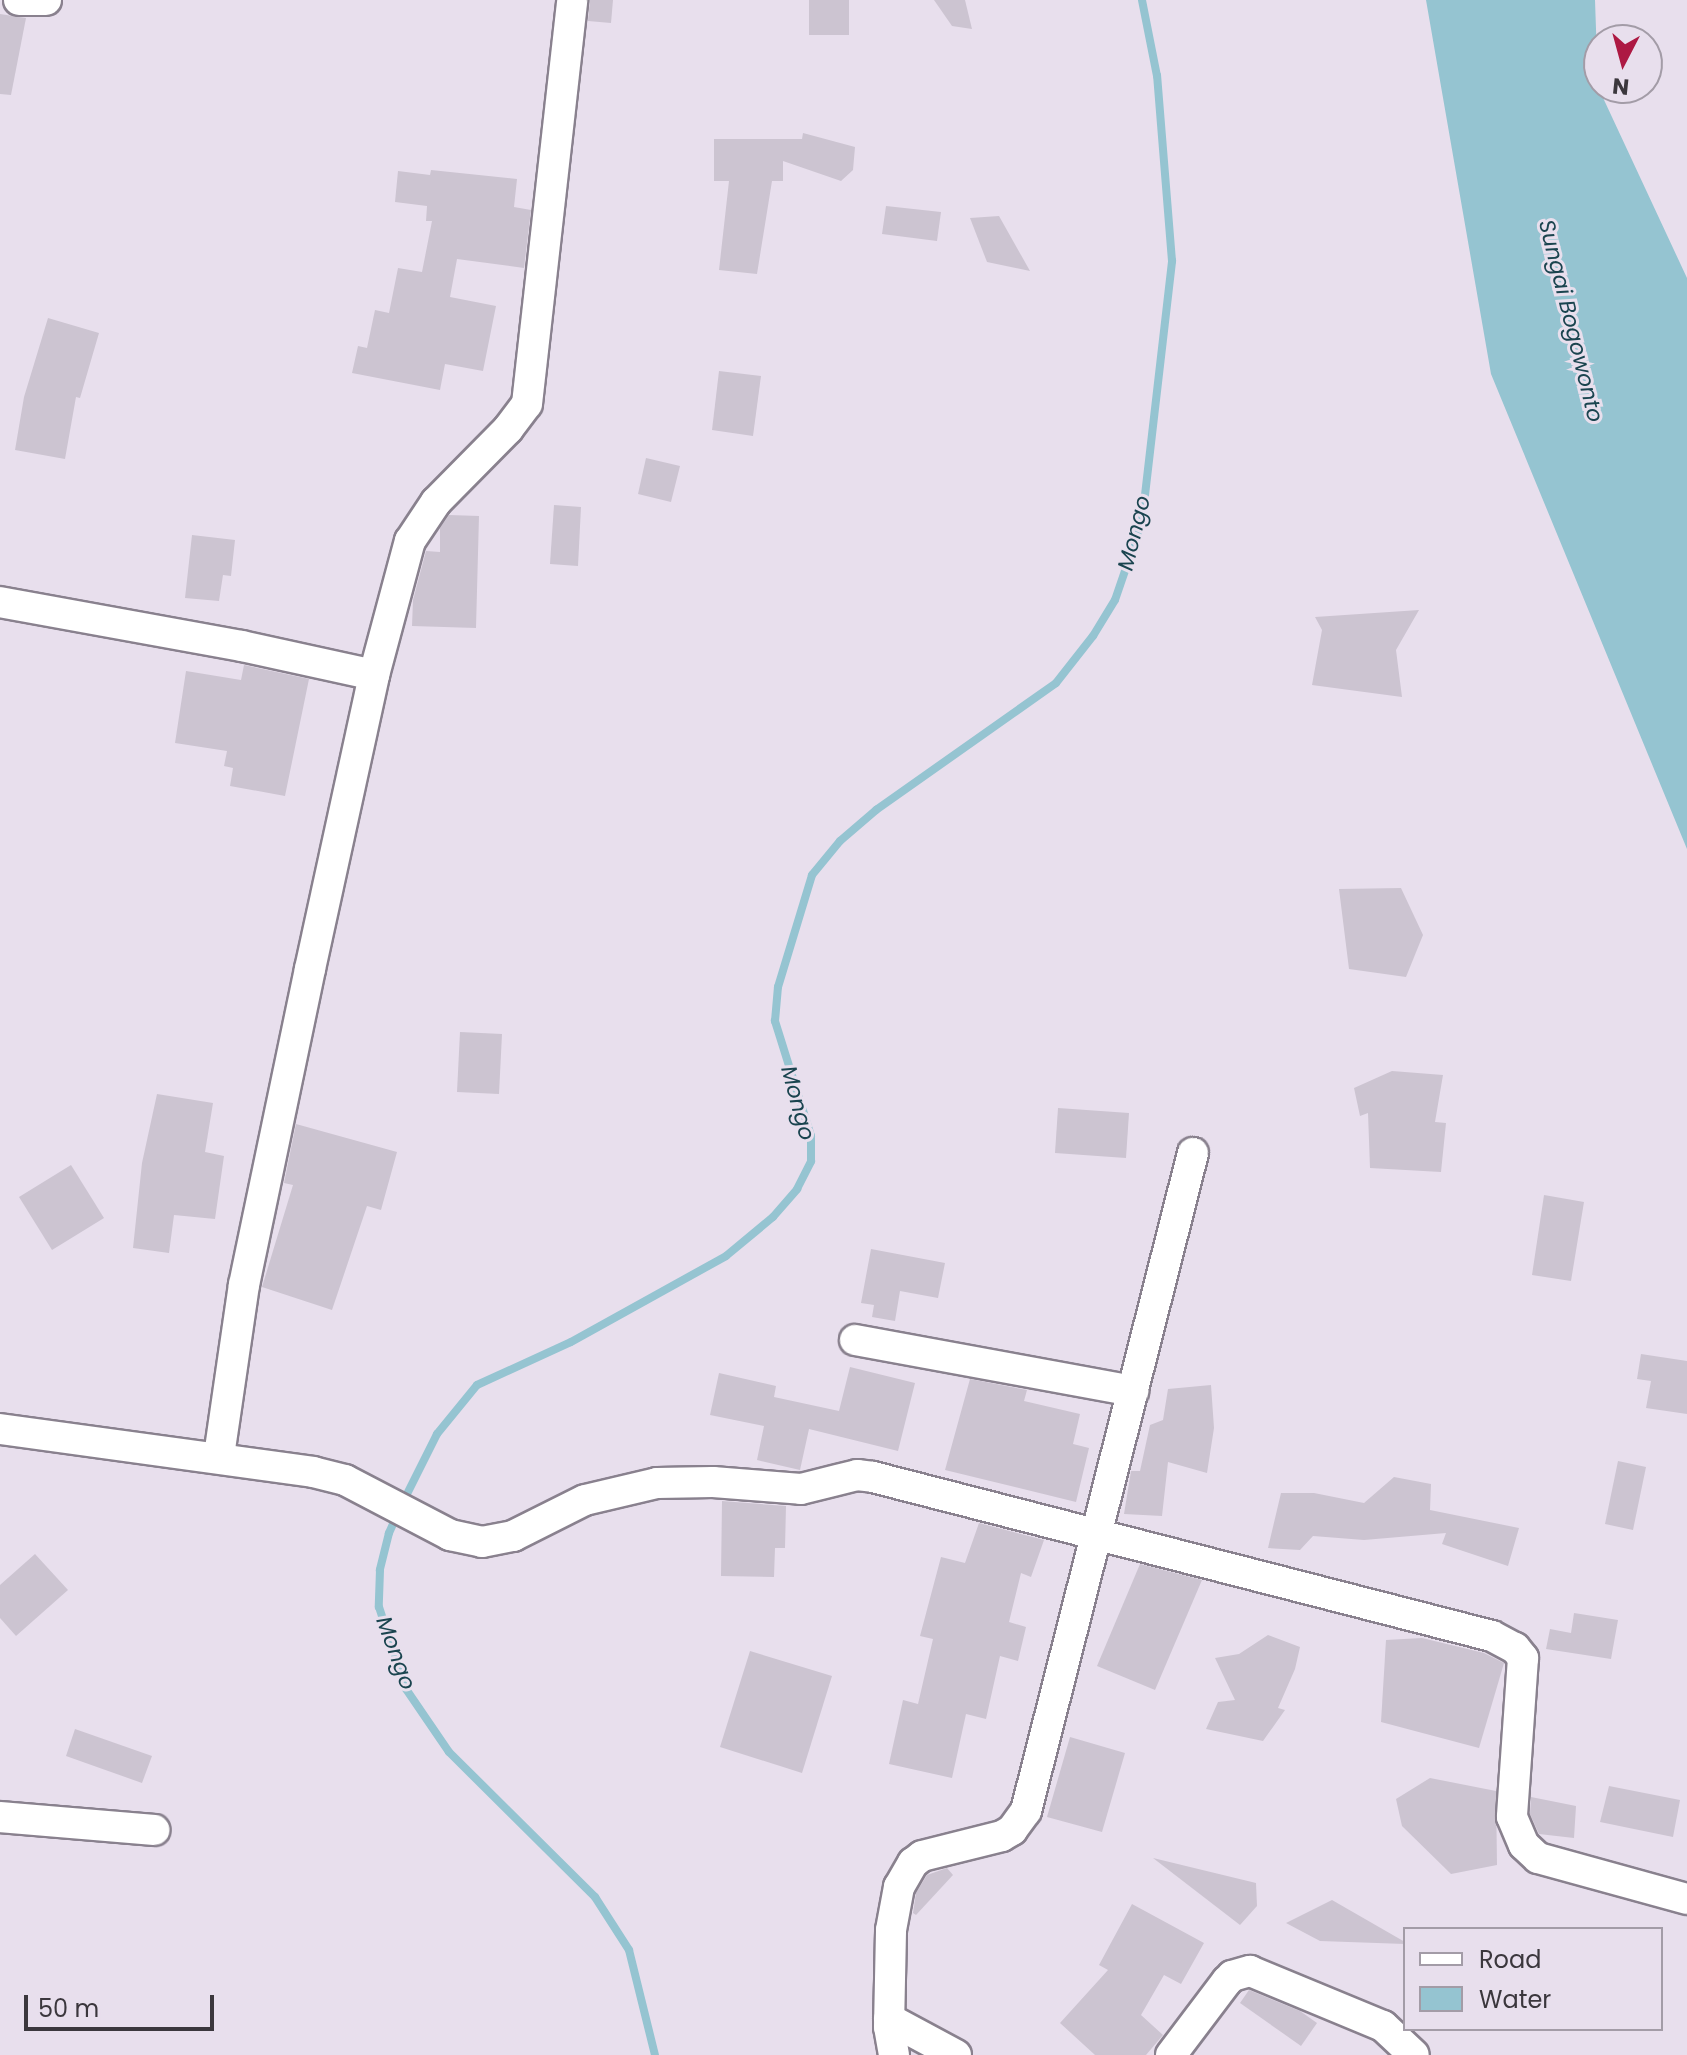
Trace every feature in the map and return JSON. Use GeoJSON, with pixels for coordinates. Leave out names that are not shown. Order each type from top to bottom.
{"type":"FeatureCollection","features":[{"type":"Feature","properties":{"kind":"street"},"geometry":{"type":"LineString","coordinates":[[19,0],[46,0]]}},
{"type":"Feature","properties":{"kind":"street"},"geometry":{"type":"LineString","coordinates":[[219,1456],[244,1285],[374,675],[413,532],[436,502],[508,429],[527,404],[572,0]]}},
{"type":"Feature","properties":{"kind":"street"},"geometry":{"type":"LineString","coordinates":[[0,602],[242,646],[374,675]]}},
{"type":"Feature","properties":{"kind":"street"},"geometry":{"type":"LineString","coordinates":[[894,2055],[889,2019],[893,1908],[899,1887],[913,1863],[935,1851],[1002,1836],[1012,1830],[1026,1811],[1193,1153]]}},
{"type":"Feature","properties":{"kind":"street"},"geometry":{"type":"LineString","coordinates":[[855,1340],[1133,1391]]}},
{"type":"Feature","properties":{"kind":"street"},"geometry":{"type":"LineString","coordinates":[[0,1429],[219,1456],[345,1480],[450,1535],[482,1542],[513,1536],[585,1500],[657,1483],[713,1482],[801,1489],[857,1475],[1503,1640],[1523,1658],[1512,1817],[1524,1845],[1538,1858],[1687,1899]]}},
{"type":"Feature","properties":{"kind":"street"},"geometry":{"type":"LineString","coordinates":[[0,1817],[154,1830]]}},
{"type":"Feature","properties":{"kind":"street"},"geometry":{"type":"LineString","coordinates":[[1171,2055],[1227,1981],[1232,1976],[1250,1971],[1383,2026],[1414,2055]]}},
{"type":"Feature","properties":{"kind":"street"},"geometry":{"type":"LineString","coordinates":[[889,2019],[956,2055]]}},
{"type":"Feature","properties":{"kind":"water","name":"Sungai Bogowonto"},"geometry":{"type":"Polygon","coordinates":[[[1426,0],[1595,0],[1596,24],[1583,24],[1583,104],[1606,104],[1687,278],[1687,849],[1491,374],[1426,0]]]}},
{"type":"Feature","properties":{"kind":"building"},"geometry":{"type":"Polygon","coordinates":[[[590,0],[613,0],[611,23],[588,21],[590,0]]]}},
{"type":"Feature","properties":{"kind":"building"},"geometry":{"type":"Polygon","coordinates":[[[809,0],[849,0],[849,35],[809,35],[809,0]]]}},
{"type":"Feature","properties":{"kind":"building"},"geometry":{"type":"Polygon","coordinates":[[[934,0],[965,0],[972,29],[952,26],[934,0]]]}},
{"type":"Feature","properties":{"kind":"building"},"geometry":{"type":"Polygon","coordinates":[[[0,14],[26,18],[11,95],[0,94],[0,14]]]}},
{"type":"Feature","properties":{"kind":"building"},"geometry":{"type":"Polygon","coordinates":[[[803,133],[855,147],[853,170],[841,181],[783,161],[783,181],[772,181],[757,274],[719,270],[729,181],[714,181],[714,139],[802,139],[803,133]]]}},
{"type":"Feature","properties":{"kind":"building"},"geometry":{"type":"Polygon","coordinates":[[[431,170],[517,179],[514,207],[531,210],[524,268],[457,259],[450,297],[496,306],[483,371],[445,364],[440,390],[352,373],[358,346],[367,348],[375,310],[389,313],[398,268],[422,272],[432,221],[426,221],[427,206],[395,202],[398,171],[430,175],[431,170]]]}},
{"type":"Feature","properties":{"kind":"building"},"geometry":{"type":"Polygon","coordinates":[[[886,206],[941,212],[937,241],[882,234],[886,206]]]}},
{"type":"Feature","properties":{"kind":"building"},"geometry":{"type":"Polygon","coordinates":[[[999,216],[1030,271],[987,262],[970,218],[999,216]]]}},
{"type":"Feature","properties":{"kind":"building"},"geometry":{"type":"Polygon","coordinates":[[[48,318],[99,333],[80,398],[76,397],[65,459],[15,450],[24,397],[48,318]]]}},
{"type":"Feature","properties":{"kind":"building"},"geometry":{"type":"Polygon","coordinates":[[[719,371],[761,376],[753,436],[712,430],[719,371]]]}},
{"type":"Feature","properties":{"kind":"building"},"geometry":{"type":"Polygon","coordinates":[[[646,458],[680,466],[671,502],[638,494],[646,458]]]}},
{"type":"Feature","properties":{"kind":"building"},"geometry":{"type":"Polygon","coordinates":[[[554,505],[581,507],[578,566],[550,564],[554,505]]]}},
{"type":"Feature","properties":{"kind":"building"},"geometry":{"type":"Polygon","coordinates":[[[449,515],[479,516],[476,628],[412,626],[413,600],[426,551],[440,552],[440,528],[449,515]]]}},
{"type":"Feature","properties":{"kind":"building"},"geometry":{"type":"Polygon","coordinates":[[[192,535],[235,540],[231,576],[223,575],[219,601],[185,598],[192,535]]]}},
{"type":"Feature","properties":{"kind":"building"},"geometry":{"type":"Polygon","coordinates":[[[1419,610],[1396,650],[1402,697],[1312,685],[1322,630],[1315,617],[1419,610]]]}},
{"type":"Feature","properties":{"kind":"building"},"geometry":{"type":"Polygon","coordinates":[[[244,665],[309,679],[285,796],[230,786],[233,768],[224,766],[227,751],[175,743],[186,671],[241,680],[244,665]]]}},
{"type":"Feature","properties":{"kind":"building"},"geometry":{"type":"Polygon","coordinates":[[[1401,888],[1423,935],[1406,977],[1349,969],[1339,889],[1401,888]]]}},
{"type":"Feature","properties":{"kind":"building"},"geometry":{"type":"Polygon","coordinates":[[[460,1032],[502,1034],[499,1094],[457,1092],[460,1032]]]}},
{"type":"Feature","properties":{"kind":"building"},"geometry":{"type":"Polygon","coordinates":[[[1392,1071],[1443,1075],[1435,1122],[1446,1123],[1441,1172],[1370,1168],[1368,1113],[1360,1116],[1354,1088],[1392,1071]]]}},
{"type":"Feature","properties":{"kind":"building"},"geometry":{"type":"Polygon","coordinates":[[[157,1094],[213,1103],[205,1152],[224,1156],[215,1219],[174,1215],[169,1253],[133,1248],[142,1163],[157,1094]]]}},
{"type":"Feature","properties":{"kind":"building"},"geometry":{"type":"Polygon","coordinates":[[[1058,1108],[1129,1113],[1126,1158],[1055,1153],[1058,1108]]]}},
{"type":"Feature","properties":{"kind":"building"},"geometry":{"type":"Polygon","coordinates":[[[296,1124],[397,1152],[381,1210],[367,1206],[332,1310],[262,1287],[293,1185],[284,1183],[296,1124]]]}},
{"type":"Feature","properties":{"kind":"building"},"geometry":{"type":"Polygon","coordinates":[[[71,1165],[104,1218],[52,1250],[19,1197],[71,1165]]]}},
{"type":"Feature","properties":{"kind":"building"},"geometry":{"type":"Polygon","coordinates":[[[1544,1195],[1584,1202],[1571,1281],[1532,1275],[1544,1195]]]}},
{"type":"Feature","properties":{"kind":"building"},"geometry":{"type":"Polygon","coordinates":[[[871,1249],[945,1263],[938,1298],[900,1291],[895,1321],[872,1317],[874,1305],[861,1303],[871,1249]]]}},
{"type":"Feature","properties":{"kind":"building"},"geometry":{"type":"Polygon","coordinates":[[[1641,1354],[1687,1361],[1687,1414],[1646,1408],[1651,1381],[1637,1379],[1641,1354]]]}},
{"type":"Feature","properties":{"kind":"building"},"geometry":{"type":"Polygon","coordinates":[[[850,1367],[915,1383],[898,1451],[809,1429],[800,1470],[757,1460],[764,1426],[710,1415],[719,1373],[776,1386],[774,1397],[839,1411],[850,1367]]]}},
{"type":"Feature","properties":{"kind":"building"},"geometry":{"type":"Polygon","coordinates":[[[970,1379],[1027,1390],[1024,1401],[1080,1414],[1073,1444],[1089,1448],[1076,1502],[945,1470],[970,1379]]]}},
{"type":"Feature","properties":{"kind":"building"},"geometry":{"type":"Polygon","coordinates":[[[1211,1385],[1214,1428],[1207,1473],[1168,1462],[1162,1516],[1124,1514],[1131,1471],[1140,1471],[1150,1425],[1163,1420],[1168,1389],[1211,1385]]]}},
{"type":"Feature","properties":{"kind":"building"},"geometry":{"type":"Polygon","coordinates":[[[1618,1461],[1646,1467],[1633,1530],[1605,1524],[1618,1461]]]}},
{"type":"Feature","properties":{"kind":"building"},"geometry":{"type":"Polygon","coordinates":[[[1394,1477],[1431,1484],[1430,1510],[1519,1528],[1508,1566],[1442,1544],[1446,1533],[1364,1540],[1313,1536],[1300,1550],[1268,1548],[1281,1493],[1314,1493],[1364,1503],[1394,1477]]]}},
{"type":"Feature","properties":{"kind":"building"},"geometry":{"type":"Polygon","coordinates":[[[722,1501],[786,1506],[785,1548],[775,1548],[774,1577],[721,1576],[722,1501]]]}},
{"type":"Feature","properties":{"kind":"building"},"geometry":{"type":"Polygon","coordinates":[[[979,1523],[1044,1540],[1031,1577],[1021,1573],[1009,1622],[1026,1627],[1018,1661],[1000,1656],[986,1719],[966,1714],[952,1778],[889,1764],[903,1700],[918,1704],[933,1639],[920,1636],[941,1557],[965,1563],[979,1523]]]}},
{"type":"Feature","properties":{"kind":"building"},"geometry":{"type":"Polygon","coordinates":[[[35,1554],[68,1590],[16,1636],[0,1618],[0,1585],[35,1554]]]}},
{"type":"Feature","properties":{"kind":"building"},"geometry":{"type":"Polygon","coordinates":[[[1140,1564],[1202,1580],[1155,1690],[1097,1666],[1140,1564]]]}},
{"type":"Feature","properties":{"kind":"building"},"geometry":{"type":"Polygon","coordinates":[[[1574,1613],[1618,1620],[1611,1659],[1546,1649],[1550,1629],[1571,1633],[1574,1613]]]}},
{"type":"Feature","properties":{"kind":"building"},"geometry":{"type":"Polygon","coordinates":[[[1268,1635],[1300,1647],[1295,1669],[1278,1708],[1285,1710],[1263,1741],[1206,1729],[1218,1702],[1235,1700],[1215,1658],[1239,1654],[1268,1635]]]}},
{"type":"Feature","properties":{"kind":"building"},"geometry":{"type":"Polygon","coordinates":[[[1422,1638],[1484,1653],[1504,1663],[1479,1748],[1381,1722],[1386,1640],[1422,1638]]]}},
{"type":"Feature","properties":{"kind":"building"},"geometry":{"type":"Polygon","coordinates":[[[750,1651],[832,1676],[802,1773],[720,1747],[750,1651]]]}},
{"type":"Feature","properties":{"kind":"building"},"geometry":{"type":"Polygon","coordinates":[[[75,1729],[152,1756],[142,1783],[66,1756],[75,1729]]]}},
{"type":"Feature","properties":{"kind":"building"},"geometry":{"type":"Polygon","coordinates":[[[1070,1737],[1125,1753],[1102,1832],[1047,1817],[1070,1737]]]}},
{"type":"Feature","properties":{"kind":"building"},"geometry":{"type":"Polygon","coordinates":[[[1430,1778],[1496,1791],[1497,1865],[1451,1874],[1402,1826],[1396,1799],[1430,1778]]]}},
{"type":"Feature","properties":{"kind":"building"},"geometry":{"type":"Polygon","coordinates":[[[1609,1786],[1680,1800],[1673,1837],[1600,1822],[1609,1786]]]}},
{"type":"Feature","properties":{"kind":"building"},"geometry":{"type":"Polygon","coordinates":[[[1531,1797],[1576,1806],[1574,1838],[1539,1834],[1530,1814],[1531,1797]]]}},
{"type":"Feature","properties":{"kind":"building"},"geometry":{"type":"Polygon","coordinates":[[[1153,1858],[1256,1883],[1257,1906],[1240,1925],[1153,1858]]]}},
{"type":"Feature","properties":{"kind":"building"},"geometry":{"type":"Polygon","coordinates":[[[947,1868],[953,1875],[916,1915],[913,1913],[916,1893],[927,1875],[947,1868]]]}},
{"type":"Feature","properties":{"kind":"building"},"geometry":{"type":"Polygon","coordinates":[[[1332,1900],[1403,1941],[1403,1944],[1320,1941],[1286,1923],[1332,1900]]]}},
{"type":"Feature","properties":{"kind":"building"},"geometry":{"type":"Polygon","coordinates":[[[1132,1904],[1204,1943],[1181,1984],[1164,1975],[1141,2015],[1163,2035],[1146,2055],[1095,2055],[1060,2023],[1108,1970],[1099,1965],[1132,1904]]]}},
{"type":"Feature","properties":{"kind":"building"},"geometry":{"type":"Polygon","coordinates":[[[1249,1990],[1300,2011],[1317,2023],[1301,2046],[1240,2003],[1249,1990]]]}},
{"type":"Feature","properties":{"kind":"waterway","name":"Mongo"},"geometry":{"type":"LineString","coordinates":[[403,1502],[437,1434],[477,1385],[571,1342],[726,1256],[773,1217],[797,1189],[811,1161],[811,1136],[775,1021],[778,987],[812,875],[840,841],[876,810],[1056,683],[1093,636],[1115,600],[1142,521],[1172,261],[1157,76],[1142,0]]}},
{"type":"Feature","properties":{"kind":"waterway","name":"Mongo"},"geometry":{"type":"LineString","coordinates":[[397,1515],[380,1570],[379,1607],[406,1689],[449,1752],[595,1897],[629,1950],[655,2055]]}}]}
